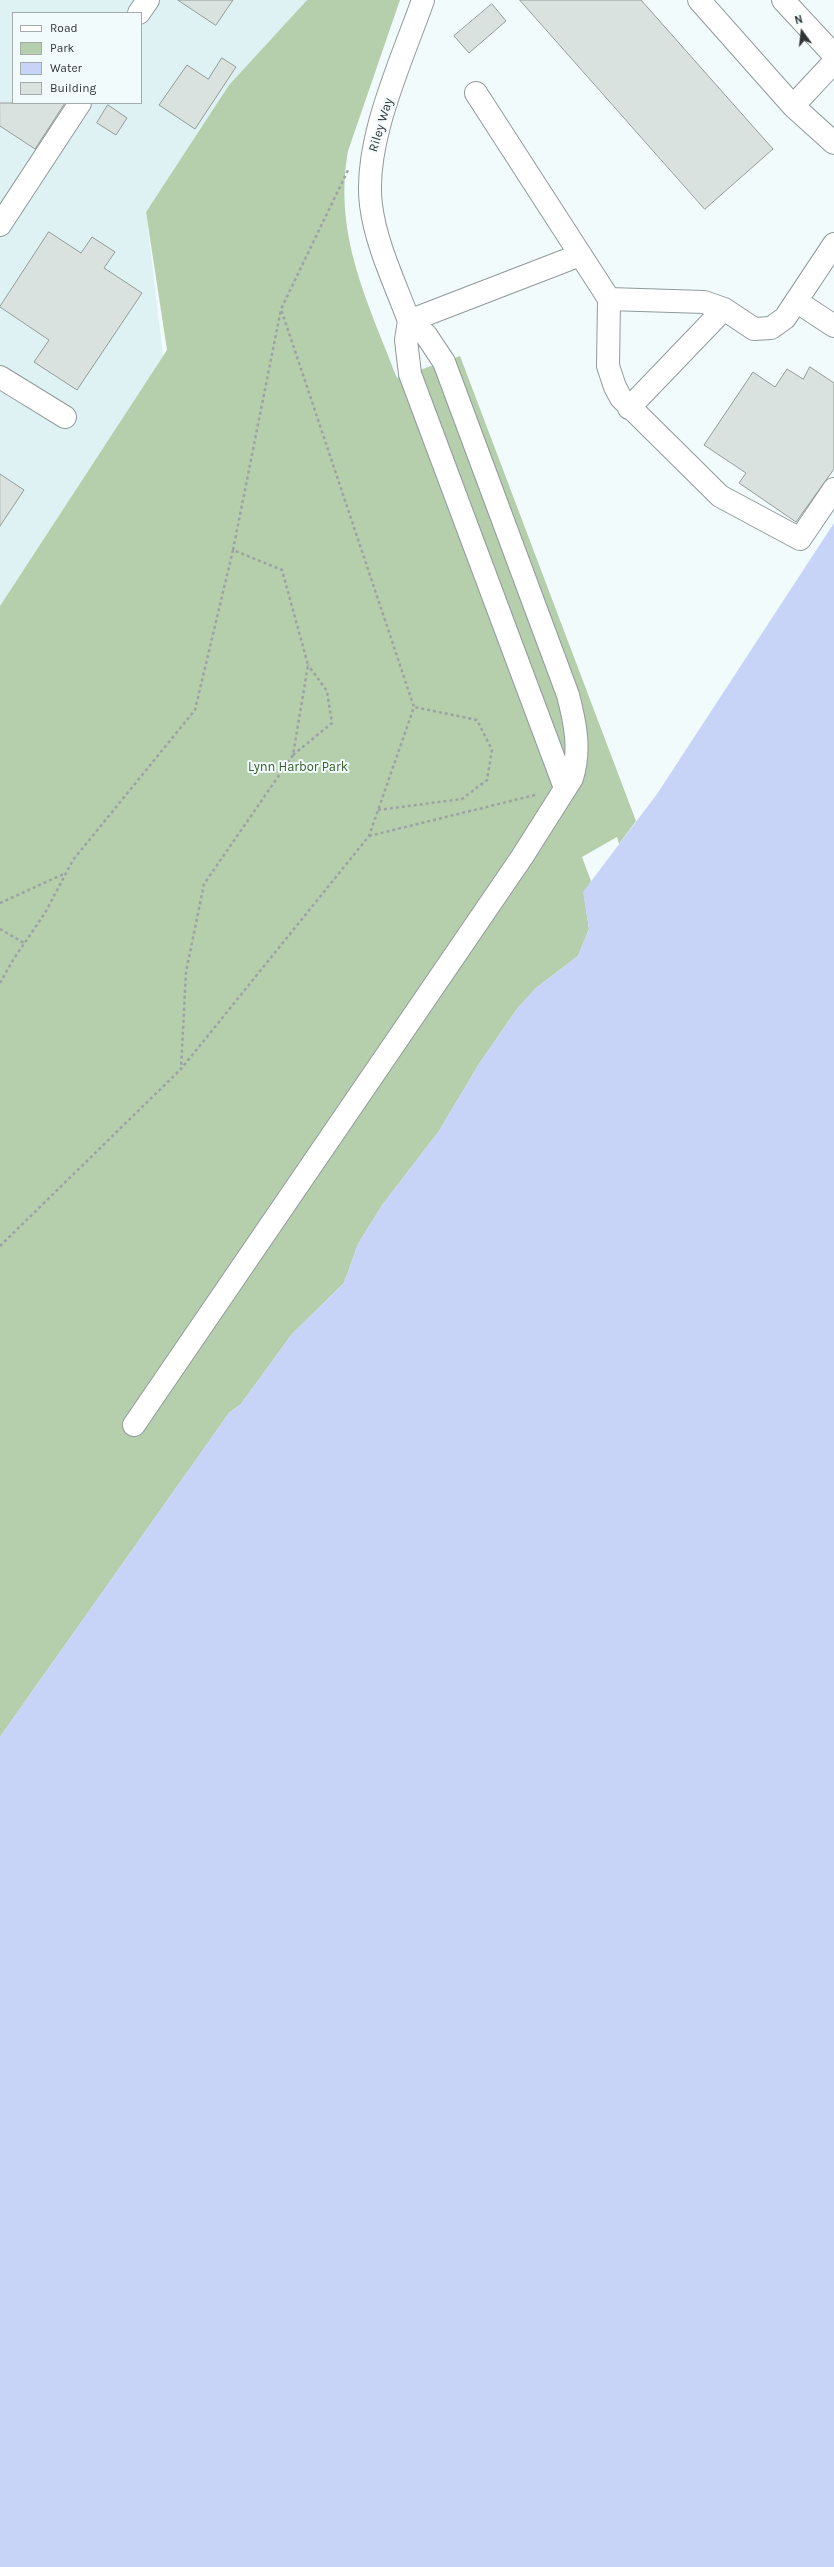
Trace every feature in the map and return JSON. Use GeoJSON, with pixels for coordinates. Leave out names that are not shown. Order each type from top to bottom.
{"type":"FeatureCollection","features":[{"type":"Feature","properties":{"kind":"street"},"geometry":{"type":"LineString","coordinates":[[140,12],[148,0]]}},
{"type":"Feature","properties":{"kind":"street","name":"Riley Way"},"geometry":{"type":"LineString","coordinates":[[410,320],[378,234],[371,206],[371,164],[378,130],[423,0]]}},
{"type":"Feature","properties":{"kind":"street"},"geometry":{"type":"LineString","coordinates":[[699,0],[793,106],[834,144]]}},
{"type":"Feature","properties":{"kind":"street"},"geometry":{"type":"LineString","coordinates":[[782,0],[833,54],[793,106]]}},
{"type":"Feature","properties":{"kind":"street"},"geometry":{"type":"LineString","coordinates":[[476,93],[609,299],[608,366],[615,387],[629,408],[656,430],[720,496],[800,539],[834,489]]}},
{"type":"Feature","properties":{"kind":"street"},"geometry":{"type":"LineString","coordinates":[[0,225],[79,104]]}},
{"type":"Feature","properties":{"kind":"street"},"geometry":{"type":"LineString","coordinates":[[609,299],[697,302],[724,310],[747,326],[763,330],[779,325],[834,244]]}},
{"type":"Feature","properties":{"kind":"street"},"geometry":{"type":"LineString","coordinates":[[410,320],[580,255]]}},
{"type":"Feature","properties":{"kind":"street"},"geometry":{"type":"LineString","coordinates":[[796,301],[834,326]]}},
{"type":"Feature","properties":{"kind":"street"},"geometry":{"type":"LineString","coordinates":[[629,408],[724,310]]}},
{"type":"Feature","properties":{"kind":"street"},"geometry":{"type":"LineString","coordinates":[[410,320],[406,340],[410,374],[565,788]]}},
{"type":"Feature","properties":{"kind":"street"},"geometry":{"type":"LineString","coordinates":[[134,1425],[517,863],[572,778],[577,756],[575,726],[568,695],[444,362],[426,335],[410,320]]}},
{"type":"Feature","properties":{"kind":"street"},"geometry":{"type":"LineString","coordinates":[[0,377],[65,417]]}},
{"type":"Feature","properties":{"kind":"path"},"geometry":{"type":"LineString","coordinates":[[0,983],[24,943],[46,913],[73,860],[195,710],[233,550],[281,309],[352,162]]}},
{"type":"Feature","properties":{"kind":"path"},"geometry":{"type":"LineString","coordinates":[[0,1246],[180,1069],[369,836],[414,708],[281,309]]}},
{"type":"Feature","properties":{"kind":"path"},"geometry":{"type":"LineString","coordinates":[[180,1069],[186,972],[204,884],[293,755],[332,723],[328,691],[308,665],[282,570],[233,550]]}},
{"type":"Feature","properties":{"kind":"path"},"geometry":{"type":"LineString","coordinates":[[293,755],[308,665]]}},
{"type":"Feature","properties":{"kind":"path"},"geometry":{"type":"LineString","coordinates":[[378,810],[462,799],[487,780],[492,750],[478,720],[414,708]]}},
{"type":"Feature","properties":{"kind":"path"},"geometry":{"type":"LineString","coordinates":[[369,836],[565,788]]}},
{"type":"Feature","properties":{"kind":"path"},"geometry":{"type":"LineString","coordinates":[[0,902],[67,872]]}},
{"type":"Feature","properties":{"kind":"path"},"geometry":{"type":"LineString","coordinates":[[0,929],[24,943]]}},
{"type":"Feature","properties":{"kind":"shaded area"},"geometry":{"type":"Polygon","coordinates":[[[0,0],[307,0],[229,85],[146,212],[163,356],[0,606],[0,0]]]}},
{"type":"Feature","properties":{"kind":"green space","name":"Lynn Harbor Park"},"geometry":{"type":"Polygon","coordinates":[[[307,0],[400,0],[348,151],[345,182],[345,211],[349,240],[356,268],[397,378],[460,356],[636,821],[619,844],[617,837],[582,857],[591,881],[584,895],[589,929],[578,956],[536,988],[517,1009],[479,1064],[439,1131],[383,1204],[358,1244],[344,1283],[292,1334],[241,1404],[229,1413],[0,1737],[0,606],[167,350],[146,212],[229,85],[307,0]]]}},
{"type":"Feature","properties":{"kind":"water"},"geometry":{"type":"Polygon","coordinates":[[[834,523],[834,2567],[0,2567],[0,1737],[229,1413],[241,1404],[292,1334],[344,1283],[358,1244],[383,1204],[439,1131],[479,1064],[517,1009],[536,988],[578,956],[589,929],[583,892],[657,794],[834,523]]]}},
{"type":"Feature","properties":{"kind":"building"},"geometry":{"type":"Polygon","coordinates":[[[178,0],[233,0],[216,25],[178,0]]]}},
{"type":"Feature","properties":{"kind":"building"},"geometry":{"type":"Polygon","coordinates":[[[520,0],[641,0],[773,149],[705,209],[520,0]]]}},
{"type":"Feature","properties":{"kind":"building"},"geometry":{"type":"Polygon","coordinates":[[[492,4],[506,21],[469,53],[454,36],[492,4]]]}},
{"type":"Feature","properties":{"kind":"building"},"geometry":{"type":"Polygon","coordinates":[[[222,58],[236,67],[195,129],[159,105],[187,65],[208,79],[222,58]]]}},
{"type":"Feature","properties":{"kind":"building"},"geometry":{"type":"Polygon","coordinates":[[[0,103],[64,104],[35,149],[0,126],[0,103]]]}},
{"type":"Feature","properties":{"kind":"building"},"geometry":{"type":"Polygon","coordinates":[[[108,105],[127,118],[116,135],[97,123],[108,105]]]}},
{"type":"Feature","properties":{"kind":"building"},"geometry":{"type":"Polygon","coordinates":[[[49,232],[81,253],[92,237],[115,252],[104,268],[142,293],[77,390],[34,362],[49,340],[0,307],[49,232]]]}},
{"type":"Feature","properties":{"kind":"building"},"geometry":{"type":"Polygon","coordinates":[[[810,367],[834,383],[834,469],[796,522],[739,483],[746,473],[704,445],[753,372],[775,387],[787,369],[803,379],[810,367]]]}},
{"type":"Feature","properties":{"kind":"building"},"geometry":{"type":"Polygon","coordinates":[[[0,474],[24,490],[0,526],[0,474]]]}}]}
